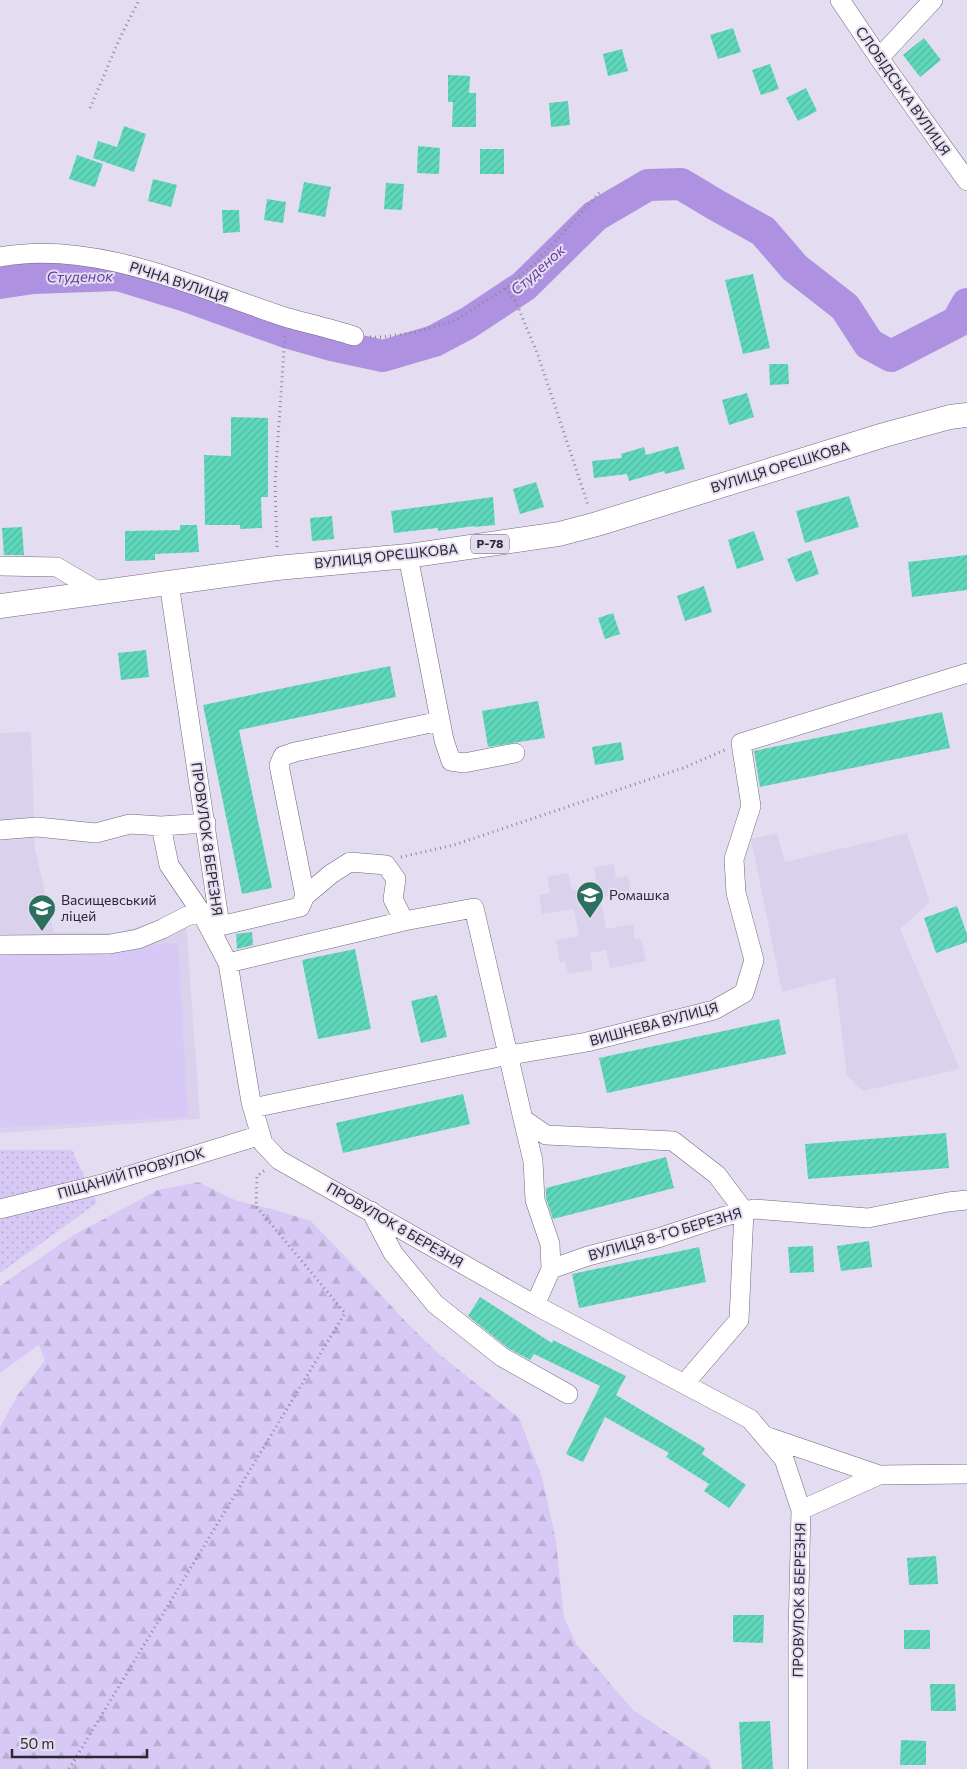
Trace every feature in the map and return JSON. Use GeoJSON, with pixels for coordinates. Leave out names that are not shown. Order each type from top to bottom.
{"type":"FeatureCollection","features":[{"type":"Feature","properties":{"kind":"main road","name":"ВУЛИЦЯ ОРЄШКОВА"},"geometry":{"type":"LineString","coordinates":[[0,606],[277,568],[408,556],[559,534],[597,524],[884,435],[950,417],[967,415]]}},
{"type":"Feature","properties":{"kind":"street","name":"СЛОБІДСЬКА ВУЛИЦЯ"},"geometry":{"type":"LineString","coordinates":[[840,0],[967,181]]}},
{"type":"Feature","properties":{"kind":"street"},"geometry":{"type":"LineString","coordinates":[[879,58],[933,0]]}},
{"type":"Feature","properties":{"kind":"street","name":"РІЧНА ВУЛИЦЯ"},"geometry":{"type":"LineString","coordinates":[[0,257],[22,252],[62,254],[112,261],[168,276],[289,318],[354,336]]}},
{"type":"Feature","properties":{"kind":"street"},"geometry":{"type":"LineString","coordinates":[[408,556],[440,721],[451,761],[464,763],[515,753]]}},
{"type":"Feature","properties":{"kind":"street"},"geometry":{"type":"LineString","coordinates":[[0,566],[57,566],[99,592]]}},
{"type":"Feature","properties":{"kind":"street","name":"ПРОВУЛОК 8 БЕРЕЗНЯ"},"geometry":{"type":"LineString","coordinates":[[169,583],[220,926]]}},
{"type":"Feature","properties":{"kind":"street"},"geometry":{"type":"LineString","coordinates":[[741,743],[967,673]]}},
{"type":"Feature","properties":{"kind":"street"},"geometry":{"type":"LineString","coordinates":[[305,896],[279,765],[283,756],[440,721]]}},
{"type":"Feature","properties":{"kind":"street","name":"ВИШНЕВА ВУЛИЦЯ"},"geometry":{"type":"LineString","coordinates":[[253,1108],[508,1056],[588,1042],[714,1010],[744,993],[754,960],[736,893],[734,859],[751,806],[741,743]]}},
{"type":"Feature","properties":{"kind":"street"},"geometry":{"type":"LineString","coordinates":[[0,830],[36,827],[96,833],[130,824],[161,826],[206,823]]}},
{"type":"Feature","properties":{"kind":"street"},"geometry":{"type":"LineString","coordinates":[[0,946],[110,944],[138,939],[187,916],[200,912],[169,865],[161,826]]}},
{"type":"Feature","properties":{"kind":"street"},"geometry":{"type":"LineString","coordinates":[[220,926],[300,907],[305,896],[350,862],[386,865],[396,879],[393,900],[404,921]]}},
{"type":"Feature","properties":{"kind":"street"},"geometry":{"type":"LineString","coordinates":[[228,963],[404,921],[474,908],[533,1160],[535,1200],[550,1244],[551,1270],[535,1305]]}},
{"type":"Feature","properties":{"kind":"street","name":"ПРОВУЛОК 8 БЕРЕЗНЯ"},"geometry":{"type":"LineString","coordinates":[[200,912],[220,926]]}},
{"type":"Feature","properties":{"kind":"street","name":"ПРОВУЛОК 8 БЕРЕЗНЯ"},"geometry":{"type":"LineString","coordinates":[[200,912],[228,963],[253,1108],[263,1143],[279,1160],[535,1305],[750,1419],[784,1459],[801,1510],[798,1633],[798,1769]]}},
{"type":"Feature","properties":{"kind":"street"},"geometry":{"type":"LineString","coordinates":[[523,1119],[546,1135],[673,1141],[717,1175],[744,1211],[739,1320],[684,1383]]}},
{"type":"Feature","properties":{"kind":"street","name":"ПІЩАНИЙ ПРОВУЛОК"},"geometry":{"type":"LineString","coordinates":[[0,1209],[102,1184],[261,1134]]}},
{"type":"Feature","properties":{"kind":"street","name":"ВУЛИЦЯ 8-ГО БЕРЕЗНЯ"},"geometry":{"type":"LineString","coordinates":[[551,1270],[588,1256],[658,1238],[722,1217],[754,1209],[868,1218],[967,1200]]}},
{"type":"Feature","properties":{"kind":"street"},"geometry":{"type":"LineString","coordinates":[[372,1211],[393,1253],[435,1304],[502,1357],[568,1394]]}},
{"type":"Feature","properties":{"kind":"street"},"geometry":{"type":"LineString","coordinates":[[764,1436],[879,1474],[967,1474]]}},
{"type":"Feature","properties":{"kind":"street"},"geometry":{"type":"LineString","coordinates":[[801,1510],[879,1474]]}},
{"type":"Feature","properties":{"kind":"path"},"geometry":{"type":"LineString","coordinates":[[90,108],[118,40],[139,0]]}},
{"type":"Feature","properties":{"kind":"path"},"geometry":{"type":"LineString","coordinates":[[354,336],[383,338],[417,332],[456,320],[507,290],[538,260],[601,191]]}},
{"type":"Feature","properties":{"kind":"path"},"geometry":{"type":"LineString","coordinates":[[507,290],[516,302],[538,355],[585,498],[597,524]]}},
{"type":"Feature","properties":{"kind":"path"},"geometry":{"type":"LineString","coordinates":[[277,568],[275,483],[283,339]]}},
{"type":"Feature","properties":{"kind":"path"},"geometry":{"type":"LineString","coordinates":[[386,865],[397,858],[454,845],[608,794],[683,768],[741,743]]}},
{"type":"Feature","properties":{"kind":"path"},"geometry":{"type":"LineString","coordinates":[[69,1769],[345,1313],[256,1206],[258,1176],[279,1160]]}},
{"type":"Feature","properties":{"kind":"shaded area","name":"Васищевський ліцей"},"geometry":{"type":"Polygon","coordinates":[[[31,732],[35,849],[54,932],[115,933],[151,923],[185,909],[200,1119],[0,1133],[0,733],[31,732]]]}},
{"type":"Feature","properties":{"kind":"shaded area"},"geometry":{"type":"Polygon","coordinates":[[[777,833],[785,862],[907,833],[930,902],[900,929],[960,1069],[863,1091],[847,1076],[835,978],[782,992],[751,839],[777,833]]]}},
{"type":"Feature","properties":{"kind":"shaded area","name":"Ромашка"},"geometry":{"type":"Polygon","coordinates":[[[614,864],[616,878],[628,876],[631,891],[601,897],[606,929],[633,924],[635,939],[641,939],[646,961],[610,968],[606,950],[590,953],[593,970],[568,974],[565,962],[560,963],[556,940],[579,936],[574,909],[542,914],[539,895],[550,893],[547,877],[568,873],[572,890],[597,886],[594,867],[614,864]]]}},
{"type":"Feature","properties":{"kind":"green space","name":"Васищевський ліцей"},"geometry":{"type":"Polygon","coordinates":[[[178,943],[188,1117],[0,1128],[0,954],[178,943]]]}},
{"type":"Feature","properties":{"kind":"green space"},"geometry":{"type":"Polygon","coordinates":[[[0,1150],[72,1150],[97,1203],[0,1273],[0,1150]]]}},
{"type":"Feature","properties":{"kind":"green space"},"geometry":{"type":"Polygon","coordinates":[[[198,1182],[237,1201],[311,1221],[406,1322],[439,1354],[519,1418],[542,1477],[556,1541],[564,1618],[577,1645],[633,1710],[709,1760],[711,1769],[0,1769],[0,1427],[17,1396],[45,1360],[39,1345],[0,1373],[0,1286],[72,1236],[158,1190],[198,1182]]]}},
{"type":"Feature","properties":{"kind":"building"},"geometry":{"type":"Polygon","coordinates":[[[733,28],[741,52],[718,59],[710,35],[733,28]]]}},
{"type":"Feature","properties":{"kind":"building"},"geometry":{"type":"Polygon","coordinates":[[[924,38],[941,60],[920,77],[903,55],[924,38]]]}},
{"type":"Feature","properties":{"kind":"building"},"geometry":{"type":"Polygon","coordinates":[[[622,49],[628,71],[608,76],[603,54],[622,49]]]}},
{"type":"Feature","properties":{"kind":"building"},"geometry":{"type":"Polygon","coordinates":[[[770,64],[779,89],[761,95],[752,70],[770,64]]]}},
{"type":"Feature","properties":{"kind":"building"},"geometry":{"type":"Polygon","coordinates":[[[448,75],[470,76],[469,93],[476,93],[476,127],[452,127],[453,102],[448,102],[448,75]]]}},
{"type":"Feature","properties":{"kind":"building"},"geometry":{"type":"Polygon","coordinates":[[[806,88],[817,111],[798,121],[786,98],[806,88]]]}},
{"type":"Feature","properties":{"kind":"building"},"geometry":{"type":"Polygon","coordinates":[[[568,101],[570,125],[551,127],[549,103],[568,101]]]}},
{"type":"Feature","properties":{"kind":"building"},"geometry":{"type":"Polygon","coordinates":[[[124,126],[146,134],[134,172],[93,158],[98,141],[117,147],[124,126]]]}},
{"type":"Feature","properties":{"kind":"building"},"geometry":{"type":"Polygon","coordinates":[[[418,146],[440,148],[439,174],[417,173],[418,146]]]}},
{"type":"Feature","properties":{"kind":"building"},"geometry":{"type":"Polygon","coordinates":[[[480,149],[504,149],[504,174],[480,174],[480,149]]]}},
{"type":"Feature","properties":{"kind":"building"},"geometry":{"type":"Polygon","coordinates":[[[77,155],[103,164],[95,187],[69,179],[77,155]]]}},
{"type":"Feature","properties":{"kind":"building"},"geometry":{"type":"Polygon","coordinates":[[[153,179],[177,185],[171,207],[148,201],[153,179]]]}},
{"type":"Feature","properties":{"kind":"building"},"geometry":{"type":"Polygon","coordinates":[[[304,182],[331,187],[325,217],[298,212],[304,182]]]}},
{"type":"Feature","properties":{"kind":"building"},"geometry":{"type":"Polygon","coordinates":[[[386,183],[404,184],[402,210],[384,209],[386,183]]]}},
{"type":"Feature","properties":{"kind":"building"},"geometry":{"type":"Polygon","coordinates":[[[267,199],[286,202],[283,223],[264,220],[267,199]]]}},
{"type":"Feature","properties":{"kind":"building"},"geometry":{"type":"Polygon","coordinates":[[[222,210],[239,210],[240,232],[223,233],[222,210]]]}},
{"type":"Feature","properties":{"kind":"building"},"geometry":{"type":"Polygon","coordinates":[[[753,274],[770,348],[743,354],[725,280],[753,274]]]}},
{"type":"Feature","properties":{"kind":"building"},"geometry":{"type":"Polygon","coordinates":[[[769,364],[788,364],[789,384],[770,385],[769,364]]]}},
{"type":"Feature","properties":{"kind":"building"},"geometry":{"type":"Polygon","coordinates":[[[747,393],[754,417],[729,425],[722,400],[747,393]]]}},
{"type":"Feature","properties":{"kind":"building"},"geometry":{"type":"Polygon","coordinates":[[[231,417],[268,418],[268,497],[261,497],[262,528],[240,529],[240,525],[205,525],[204,455],[231,456],[231,417]]]}},
{"type":"Feature","properties":{"kind":"building"},"geometry":{"type":"Polygon","coordinates":[[[678,446],[685,469],[665,474],[664,471],[629,481],[627,474],[594,478],[592,461],[622,458],[621,454],[644,447],[646,455],[678,446]]]}},
{"type":"Feature","properties":{"kind":"building"},"geometry":{"type":"Polygon","coordinates":[[[536,482],[544,507],[520,514],[513,489],[536,482]]]}},
{"type":"Feature","properties":{"kind":"building"},"geometry":{"type":"Polygon","coordinates":[[[849,496],[859,527],[805,543],[796,511],[849,496]]]}},
{"type":"Feature","properties":{"kind":"building"},"geometry":{"type":"Polygon","coordinates":[[[493,497],[495,525],[438,531],[438,528],[394,533],[391,511],[493,497]]]}},
{"type":"Feature","properties":{"kind":"building"},"geometry":{"type":"Polygon","coordinates":[[[332,516],[334,539],[312,541],[310,518],[332,516]]]}},
{"type":"Feature","properties":{"kind":"building"},"geometry":{"type":"Polygon","coordinates":[[[180,525],[197,525],[199,552],[155,554],[155,560],[125,561],[125,531],[180,530],[180,525]]]}},
{"type":"Feature","properties":{"kind":"building"},"geometry":{"type":"Polygon","coordinates":[[[22,527],[24,555],[4,555],[2,528],[22,527]]]}},
{"type":"Feature","properties":{"kind":"building"},"geometry":{"type":"Polygon","coordinates":[[[754,531],[764,560],[737,569],[728,540],[754,531]]]}},
{"type":"Feature","properties":{"kind":"building"},"geometry":{"type":"Polygon","coordinates":[[[811,550],[819,574],[796,582],[787,559],[811,550]]]}},
{"type":"Feature","properties":{"kind":"building"},"geometry":{"type":"Polygon","coordinates":[[[967,555],[967,590],[912,597],[908,562],[967,555]]]}},
{"type":"Feature","properties":{"kind":"building"},"geometry":{"type":"Polygon","coordinates":[[[704,586],[712,612],[685,621],[677,596],[704,586]]]}},
{"type":"Feature","properties":{"kind":"building"},"geometry":{"type":"Polygon","coordinates":[[[613,613],[620,634],[605,639],[598,618],[613,613]]]}},
{"type":"Feature","properties":{"kind":"building"},"geometry":{"type":"Polygon","coordinates":[[[146,650],[149,677],[121,680],[118,653],[146,650]]]}},
{"type":"Feature","properties":{"kind":"building"},"geometry":{"type":"Polygon","coordinates":[[[390,666],[396,697],[239,730],[272,888],[242,894],[203,705],[390,666]]]}},
{"type":"Feature","properties":{"kind":"building"},"geometry":{"type":"Polygon","coordinates":[[[538,701],[545,738],[488,747],[482,711],[538,701]]]}},
{"type":"Feature","properties":{"kind":"building"},"geometry":{"type":"Polygon","coordinates":[[[942,712],[950,748],[760,787],[754,751],[942,712]]]}},
{"type":"Feature","properties":{"kind":"building"},"geometry":{"type":"Polygon","coordinates":[[[621,742],[624,760],[595,765],[592,747],[621,742]]]}},
{"type":"Feature","properties":{"kind":"building"},"geometry":{"type":"Polygon","coordinates":[[[957,906],[967,934],[967,942],[936,953],[924,918],[957,906]]]}},
{"type":"Feature","properties":{"kind":"building"},"geometry":{"type":"Polygon","coordinates":[[[252,932],[253,945],[237,949],[236,934],[252,932]]]}},
{"type":"Feature","properties":{"kind":"building"},"geometry":{"type":"Polygon","coordinates":[[[355,949],[371,1029],[318,1039],[302,960],[355,949]]]}},
{"type":"Feature","properties":{"kind":"building"},"geometry":{"type":"Polygon","coordinates":[[[437,995],[447,1037],[421,1043],[411,1001],[437,995]]]}},
{"type":"Feature","properties":{"kind":"building"},"geometry":{"type":"Polygon","coordinates":[[[779,1019],[786,1054],[607,1093],[599,1058],[779,1019]]]}},
{"type":"Feature","properties":{"kind":"building"},"geometry":{"type":"Polygon","coordinates":[[[463,1094],[470,1124],[343,1153],[336,1123],[463,1094]]]}},
{"type":"Feature","properties":{"kind":"building"},"geometry":{"type":"Polygon","coordinates":[[[946,1133],[949,1168],[808,1179],[805,1144],[946,1133]]]}},
{"type":"Feature","properties":{"kind":"building"},"geometry":{"type":"Polygon","coordinates":[[[666,1157],[674,1188],[553,1219],[546,1198],[546,1188],[666,1157]]]}},
{"type":"Feature","properties":{"kind":"building"},"geometry":{"type":"Polygon","coordinates":[[[869,1241],[872,1267],[841,1271],[837,1246],[869,1241]]]}},
{"type":"Feature","properties":{"kind":"building"},"geometry":{"type":"Polygon","coordinates":[[[813,1246],[814,1272],[790,1273],[788,1247],[813,1246]]]}},
{"type":"Feature","properties":{"kind":"building"},"geometry":{"type":"Polygon","coordinates":[[[699,1247],[706,1282],[579,1308],[572,1274],[699,1247]]]}},
{"type":"Feature","properties":{"kind":"building"},"geometry":{"type":"Polygon","coordinates":[[[480,1297],[552,1343],[553,1340],[626,1376],[616,1395],[705,1448],[702,1454],[746,1485],[729,1508],[704,1491],[709,1484],[666,1457],[669,1453],[605,1417],[583,1462],[566,1454],[600,1386],[534,1354],[530,1360],[508,1348],[468,1316],[480,1297]]]}},
{"type":"Feature","properties":{"kind":"building"},"geometry":{"type":"Polygon","coordinates":[[[936,1556],[938,1584],[909,1585],[907,1558],[936,1556]]]}},
{"type":"Feature","properties":{"kind":"building"},"geometry":{"type":"Polygon","coordinates":[[[733,1615],[764,1615],[763,1643],[733,1642],[733,1615]]]}},
{"type":"Feature","properties":{"kind":"building"},"geometry":{"type":"Polygon","coordinates":[[[904,1630],[930,1630],[930,1649],[904,1649],[904,1630]]]}},
{"type":"Feature","properties":{"kind":"building"},"geometry":{"type":"Polygon","coordinates":[[[930,1684],[955,1684],[956,1711],[931,1711],[930,1684]]]}},
{"type":"Feature","properties":{"kind":"building"},"geometry":{"type":"Polygon","coordinates":[[[770,1721],[773,1769],[742,1769],[739,1722],[770,1721]]]}},
{"type":"Feature","properties":{"kind":"building"},"geometry":{"type":"Polygon","coordinates":[[[901,1740],[926,1741],[926,1765],[900,1765],[901,1740]]]}},
{"type":"Feature","properties":{"kind":"waterway","name":"Студенок"},"geometry":{"type":"LineString","coordinates":[[0,283],[33,278],[118,275],[186,296],[286,332],[332,345],[383,356],[434,341],[468,323],[524,286],[595,216],[648,185],[681,184],[763,231],[795,268],[845,307],[869,344],[891,356],[957,322],[967,304]]}},
{"type":"Feature","properties":{"kind":"place","name":"Ромашка"},"geometry":{"type":"Point","coordinates":[590,919]}},
{"type":"Feature","properties":{"kind":"place","name":"Васищевський ліцей"},"geometry":{"type":"Point","coordinates":[42,932]}}]}
